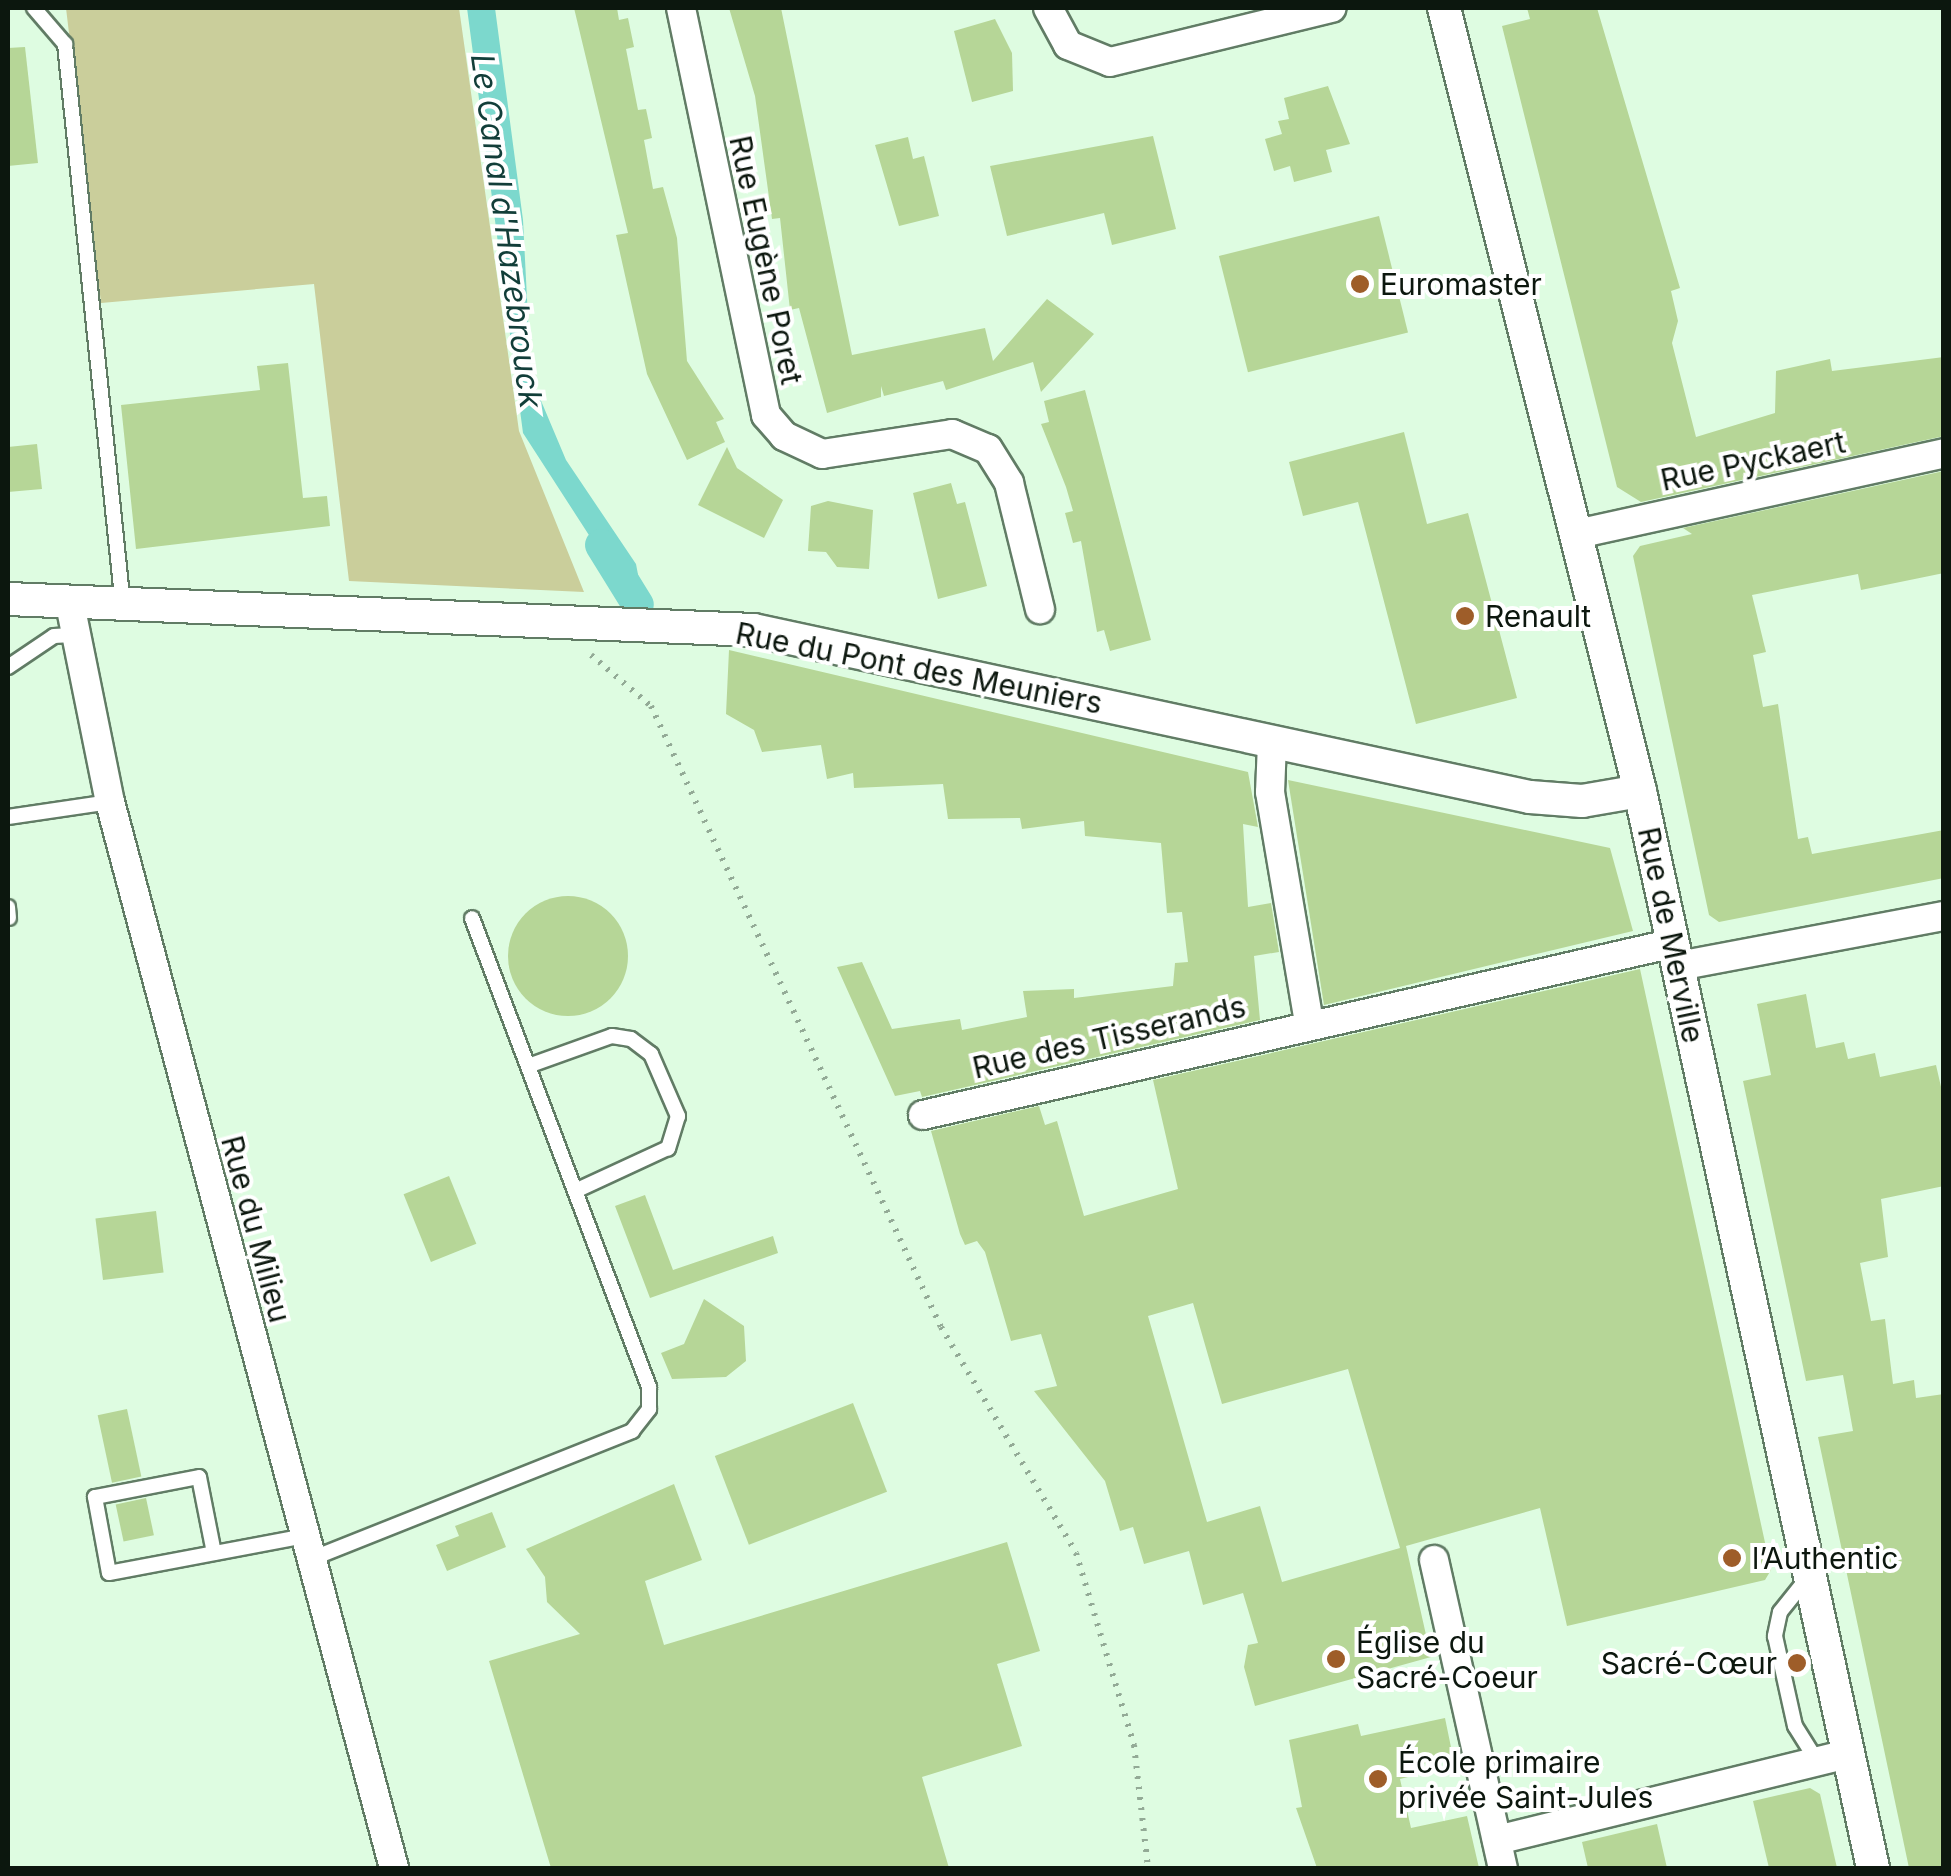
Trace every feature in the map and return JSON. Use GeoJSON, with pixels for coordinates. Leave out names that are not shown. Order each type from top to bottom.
{"type":"FeatureCollection","features":[{"type":"Feature","properties":{"kind":"street","name":"Rue Eugène Poret"},"geometry":{"type":"LineString","coordinates":[[681,8],[766,415],[784,436],[822,454],[952,434],[988,448],[1009,483],[1040,609]]}},
{"type":"Feature","properties":{"kind":"street"},"geometry":{"type":"LineString","coordinates":[[1048,8],[1068,44],[1110,62],[1331,8]]}},
{"type":"Feature","properties":{"kind":"street","name":"Rue de Merville"},"geometry":{"type":"LineString","coordinates":[[1444,8],[1640,791],[1809,1576],[1832,1758],[1872,1868]]}},
{"type":"Feature","properties":{"kind":"street","name":"Rue Pyckaert"},"geometry":{"type":"LineString","coordinates":[[1578,534],[1944,453]]}},
{"type":"Feature","properties":{"kind":"street","name":"Rue du Pont des Meuniers"},"geometry":{"type":"LineString","coordinates":[[8,600],[71,619],[123,607],[705,628],[795,636],[1272,743],[1548,800],[1640,791]]}},
{"type":"Feature","properties":{"kind":"street","name":"Rue du Milieu"},"geometry":{"type":"LineString","coordinates":[[71,619],[110,802],[394,1868]]}},
{"type":"Feature","properties":{"kind":"street"},"geometry":{"type":"LineString","coordinates":[[1272,743],[1270,792],[1309,1023]]}},
{"type":"Feature","properties":{"kind":"street","name":"Rue des Tisserands"},"geometry":{"type":"LineString","coordinates":[[924,1115],[1309,1023],[1676,955],[1944,916]]}},
{"type":"Feature","properties":{"kind":"street"},"geometry":{"type":"LineString","coordinates":[[1434,1560],[1503,1868]]}},
{"type":"Feature","properties":{"kind":"street"},"geometry":{"type":"LineString","coordinates":[[1496,1840],[1832,1758]]}},
{"type":"Feature","properties":{"kind":"lane"},"geometry":{"type":"LineString","coordinates":[[34,8],[65,44],[123,607]]}},
{"type":"Feature","properties":{"kind":"lane"},"geometry":{"type":"LineString","coordinates":[[8,667],[54,636],[71,619]]}},
{"type":"Feature","properties":{"kind":"lane"},"geometry":{"type":"LineString","coordinates":[[8,816],[110,802]]}},
{"type":"Feature","properties":{"kind":"lane"},"geometry":{"type":"LineString","coordinates":[[214,1553],[199,1477],[94,1497],[109,1573],[214,1553],[308,1547],[632,1430],[645,1418],[649,1388],[472,918]]}},
{"type":"Feature","properties":{"kind":"lane"},"geometry":{"type":"LineString","coordinates":[[528,1066],[612,1036],[631,1039],[650,1054],[678,1116],[668,1148],[575,1191]]}},
{"type":"Feature","properties":{"kind":"lane"},"geometry":{"type":"LineString","coordinates":[[1809,1576],[1780,1612],[1775,1636],[1796,1726],[1832,1758]]}},
{"type":"Feature","properties":{"kind":"path"},"geometry":{"type":"LineString","coordinates":[[593,625],[592,659],[651,706],[941,1327],[1076,1553],[1134,1745],[1148,1868]]}},
{"type":"Feature","properties":{"kind":"green space"},"geometry":{"type":"Polygon","coordinates":[[[66,8],[459,8],[519,431],[584,592],[349,581],[314,284],[101,303],[66,8]]]}},
{"type":"Feature","properties":{"kind":"water"},"geometry":{"type":"Polygon","coordinates":[[[467,8],[495,8],[523,220],[531,377],[566,460],[636,564],[640,585],[611,585],[596,546],[523,433],[467,8]]]}},
{"type":"Feature","properties":{"kind":"building"},"geometry":{"type":"Polygon","coordinates":[[[574,8],[617,8],[619,20],[628,18],[634,47],[626,49],[638,110],[646,109],[652,138],[644,140],[653,189],[663,187],[677,238],[687,361],[724,419],[716,422],[725,442],[687,460],[647,374],[616,235],[628,233],[574,8]]]}},
{"type":"Feature","properties":{"kind":"building"},"geometry":{"type":"Polygon","coordinates":[[[729,8],[781,8],[852,355],[985,328],[993,361],[1047,299],[1094,334],[1041,392],[1033,362],[946,390],[943,381],[884,396],[881,386],[881,397],[827,413],[799,308],[790,310],[780,218],[772,219],[755,96],[729,8]]]}},
{"type":"Feature","properties":{"kind":"building"},"geometry":{"type":"Polygon","coordinates":[[[1527,8],[1597,8],[1680,288],[1671,291],[1678,321],[1672,343],[1696,437],[1775,413],[1776,371],[1830,359],[1832,371],[1944,357],[1944,436],[1641,502],[1617,487],[1502,26],[1530,19],[1527,8]]]}},
{"type":"Feature","properties":{"kind":"building"},"geometry":{"type":"Polygon","coordinates":[[[995,19],[1012,53],[1013,91],[972,102],[954,31],[995,19]]]}},
{"type":"Feature","properties":{"kind":"building"},"geometry":{"type":"Polygon","coordinates":[[[25,47],[38,163],[8,166],[8,48],[25,47]]]}},
{"type":"Feature","properties":{"kind":"building"},"geometry":{"type":"Polygon","coordinates":[[[1328,86],[1350,144],[1326,150],[1332,172],[1294,182],[1290,166],[1274,171],[1265,139],[1282,134],[1278,121],[1289,119],[1284,98],[1328,86]]]}},
{"type":"Feature","properties":{"kind":"building"},"geometry":{"type":"Polygon","coordinates":[[[1153,136],[1176,229],[1112,245],[1104,213],[1007,236],[990,166],[1153,136]]]}},
{"type":"Feature","properties":{"kind":"building"},"geometry":{"type":"Polygon","coordinates":[[[908,137],[913,159],[924,156],[939,216],[899,226],[875,145],[908,137]]]}},
{"type":"Feature","properties":{"kind":"building"},"geometry":{"type":"Polygon","coordinates":[[[1379,216],[1408,332],[1248,372],[1219,256],[1379,216]]]}},
{"type":"Feature","properties":{"kind":"building"},"geometry":{"type":"Polygon","coordinates":[[[288,363],[303,498],[327,496],[330,526],[136,549],[121,405],[260,390],[257,366],[288,363]]]}},
{"type":"Feature","properties":{"kind":"building"},"geometry":{"type":"Polygon","coordinates":[[[1085,390],[1151,640],[1110,651],[1104,630],[1097,632],[1081,541],[1073,543],[1065,513],[1073,511],[1041,424],[1049,422],[1044,401],[1085,390]]]}},
{"type":"Feature","properties":{"kind":"building"},"geometry":{"type":"Polygon","coordinates":[[[1404,432],[1427,524],[1468,513],[1517,698],[1416,724],[1358,502],[1303,516],[1289,462],[1404,432]]]}},
{"type":"Feature","properties":{"kind":"building"},"geometry":{"type":"Polygon","coordinates":[[[37,444],[42,489],[8,492],[8,447],[37,444]]]}},
{"type":"Feature","properties":{"kind":"building"},"geometry":{"type":"Polygon","coordinates":[[[727,447],[737,468],[783,500],[764,538],[698,505],[727,447]]]}},
{"type":"Feature","properties":{"kind":"building"},"geometry":{"type":"Polygon","coordinates":[[[1944,471],[1944,573],[1861,590],[1858,574],[1752,595],[1766,652],[1753,655],[1763,707],[1778,704],[1798,839],[1808,837],[1812,854],[1944,830],[1944,878],[1719,922],[1709,915],[1633,556],[1640,546],[1692,534],[1683,528],[1944,471]]]}},
{"type":"Feature","properties":{"kind":"building"},"geometry":{"type":"Polygon","coordinates":[[[951,483],[957,504],[965,502],[987,586],[938,599],[913,493],[951,483]]]}},
{"type":"Feature","properties":{"kind":"building"},"geometry":{"type":"Polygon","coordinates":[[[828,501],[873,510],[869,569],[837,567],[826,552],[808,551],[811,506],[828,501]]]}},
{"type":"Feature","properties":{"kind":"building"},"geometry":{"type":"Polygon","coordinates":[[[729,650],[1248,772],[1258,827],[1243,824],[1248,907],[1271,903],[1279,952],[1254,956],[1260,1020],[922,1097],[920,1091],[895,1096],[837,967],[862,962],[892,1029],[960,1019],[962,1030],[1027,1017],[1023,991],[1074,989],[1074,998],[1173,986],[1175,963],[1188,962],[1182,912],[1167,913],[1161,843],[1085,836],[1084,821],[1022,829],[1020,818],[948,819],[943,784],[854,788],[853,773],[827,779],[821,745],[762,752],[754,730],[726,714],[729,650]]]}},
{"type":"Feature","properties":{"kind":"building"},"geometry":{"type":"Polygon","coordinates":[[[1288,780],[1610,848],[1633,931],[1324,1005],[1288,780]]]}},
{"type":"Feature","properties":{"kind":"building"},"geometry":{"type":"Polygon","coordinates":[[[568,896],[591,901],[610,914],[623,933],[628,956],[623,979],[610,998],[591,1011],[568,1016],[545,1011],[526,998],[513,979],[508,956],[513,933],[526,914],[545,901],[568,896]]]}},
{"type":"Feature","properties":{"kind":"building"},"geometry":{"type":"Polygon","coordinates":[[[1640,969],[1771,1570],[1765,1580],[1567,1626],[1540,1508],[1406,1546],[1431,1657],[1255,1706],[1244,1667],[1248,1645],[1258,1643],[1243,1593],[1203,1605],[1189,1551],[1144,1564],[1133,1527],[1120,1531],[1105,1481],[1034,1391],[1057,1386],[1041,1334],[1011,1341],[985,1252],[977,1241],[965,1245],[931,1131],[1039,1106],[1045,1125],[1057,1121],[1084,1216],[1178,1189],[1153,1080],[1640,969]],[[1193,1303],[1148,1316],[1207,1522],[1260,1506],[1282,1582],[1400,1548],[1348,1369],[1222,1404],[1193,1303]]]}},
{"type":"Feature","properties":{"kind":"building"},"geometry":{"type":"Polygon","coordinates":[[[1806,994],[1816,1048],[1844,1042],[1848,1059],[1875,1053],[1880,1077],[1936,1065],[1944,1100],[1944,1186],[1881,1199],[1888,1257],[1860,1263],[1871,1321],[1885,1319],[1893,1384],[1914,1380],[1916,1398],[1944,1394],[1944,1868],[1909,1868],[1818,1437],[1853,1431],[1843,1375],[1806,1381],[1743,1081],[1771,1075],[1757,1004],[1806,994]]]}},
{"type":"Feature","properties":{"kind":"building"},"geometry":{"type":"Polygon","coordinates":[[[449,1176],[476,1244],[431,1262],[404,1194],[449,1176]]]}},
{"type":"Feature","properties":{"kind":"building"},"geometry":{"type":"Polygon","coordinates":[[[645,1195],[673,1270],[773,1236],[778,1253],[650,1298],[615,1206],[645,1195]]]}},
{"type":"Feature","properties":{"kind":"building"},"geometry":{"type":"Polygon","coordinates":[[[156,1211],[164,1273],[103,1280],[95,1218],[156,1211]]]}},
{"type":"Feature","properties":{"kind":"building"},"geometry":{"type":"Polygon","coordinates":[[[704,1299],[744,1326],[746,1361],[726,1377],[672,1379],[661,1353],[684,1344],[704,1299]]]}},
{"type":"Feature","properties":{"kind":"building"},"geometry":{"type":"Polygon","coordinates":[[[853,1403],[887,1492],[749,1545],[715,1456],[853,1403]]]}},
{"type":"Feature","properties":{"kind":"building"},"geometry":{"type":"Polygon","coordinates":[[[127,1409],[141,1476],[112,1483],[98,1415],[127,1409]]]}},
{"type":"Feature","properties":{"kind":"building"},"geometry":{"type":"Polygon","coordinates":[[[674,1484],[702,1560],[645,1581],[664,1645],[1007,1542],[1040,1651],[997,1664],[1022,1746],[922,1777],[949,1868],[551,1868],[489,1661],[580,1634],[547,1602],[545,1577],[526,1549],[674,1484]]]}},
{"type":"Feature","properties":{"kind":"building"},"geometry":{"type":"Polygon","coordinates":[[[146,1498],[154,1535],[124,1542],[116,1504],[146,1498]]]}},
{"type":"Feature","properties":{"kind":"building"},"geometry":{"type":"Polygon","coordinates":[[[492,1512],[506,1547],[447,1571],[436,1545],[459,1536],[455,1526],[492,1512]]]}},
{"type":"Feature","properties":{"kind":"building","name":"École primaire privée Saint-Jules"},"geometry":{"type":"Polygon","coordinates":[[[1445,1718],[1453,1757],[1418,1765],[1420,1774],[1400,1779],[1411,1828],[1467,1816],[1479,1868],[1317,1868],[1296,1808],[1302,1807],[1289,1740],[1358,1724],[1361,1736],[1445,1718]]]}},
{"type":"Feature","properties":{"kind":"building"},"geometry":{"type":"Polygon","coordinates":[[[1810,1788],[1820,1794],[1837,1868],[1769,1868],[1753,1801],[1810,1788]]]}},
{"type":"Feature","properties":{"kind":"building"},"geometry":{"type":"Polygon","coordinates":[[[1657,1824],[1667,1868],[1588,1868],[1582,1842],[1657,1824]]]}},
{"type":"Feature","properties":{"kind":"waterway","name":"Le Canal d'Hazebrouck"},"geometry":{"type":"LineString","coordinates":[[601,545],[638,605]]}},
{"type":"Feature","properties":{"kind":"place","name":"Euromaster"},"geometry":{"type":"Point","coordinates":[1360,284]}},
{"type":"Feature","properties":{"kind":"place","name":"Renault"},"geometry":{"type":"Point","coordinates":[1465,616]}},
{"type":"Feature","properties":{"kind":"place","name":"l’Authentic"},"geometry":{"type":"Point","coordinates":[1732,1558]}},
{"type":"Feature","properties":{"kind":"place","name":"Église du Sacré-Coeur"},"geometry":{"type":"Point","coordinates":[1336,1659]}},
{"type":"Feature","properties":{"kind":"place","name":"Sacré-Cœur"},"geometry":{"type":"Point","coordinates":[1797,1663]}},
{"type":"Feature","properties":{"kind":"place","name":"École primaire privée Saint-Jules"},"geometry":{"type":"Point","coordinates":[1378,1779]}}]}
